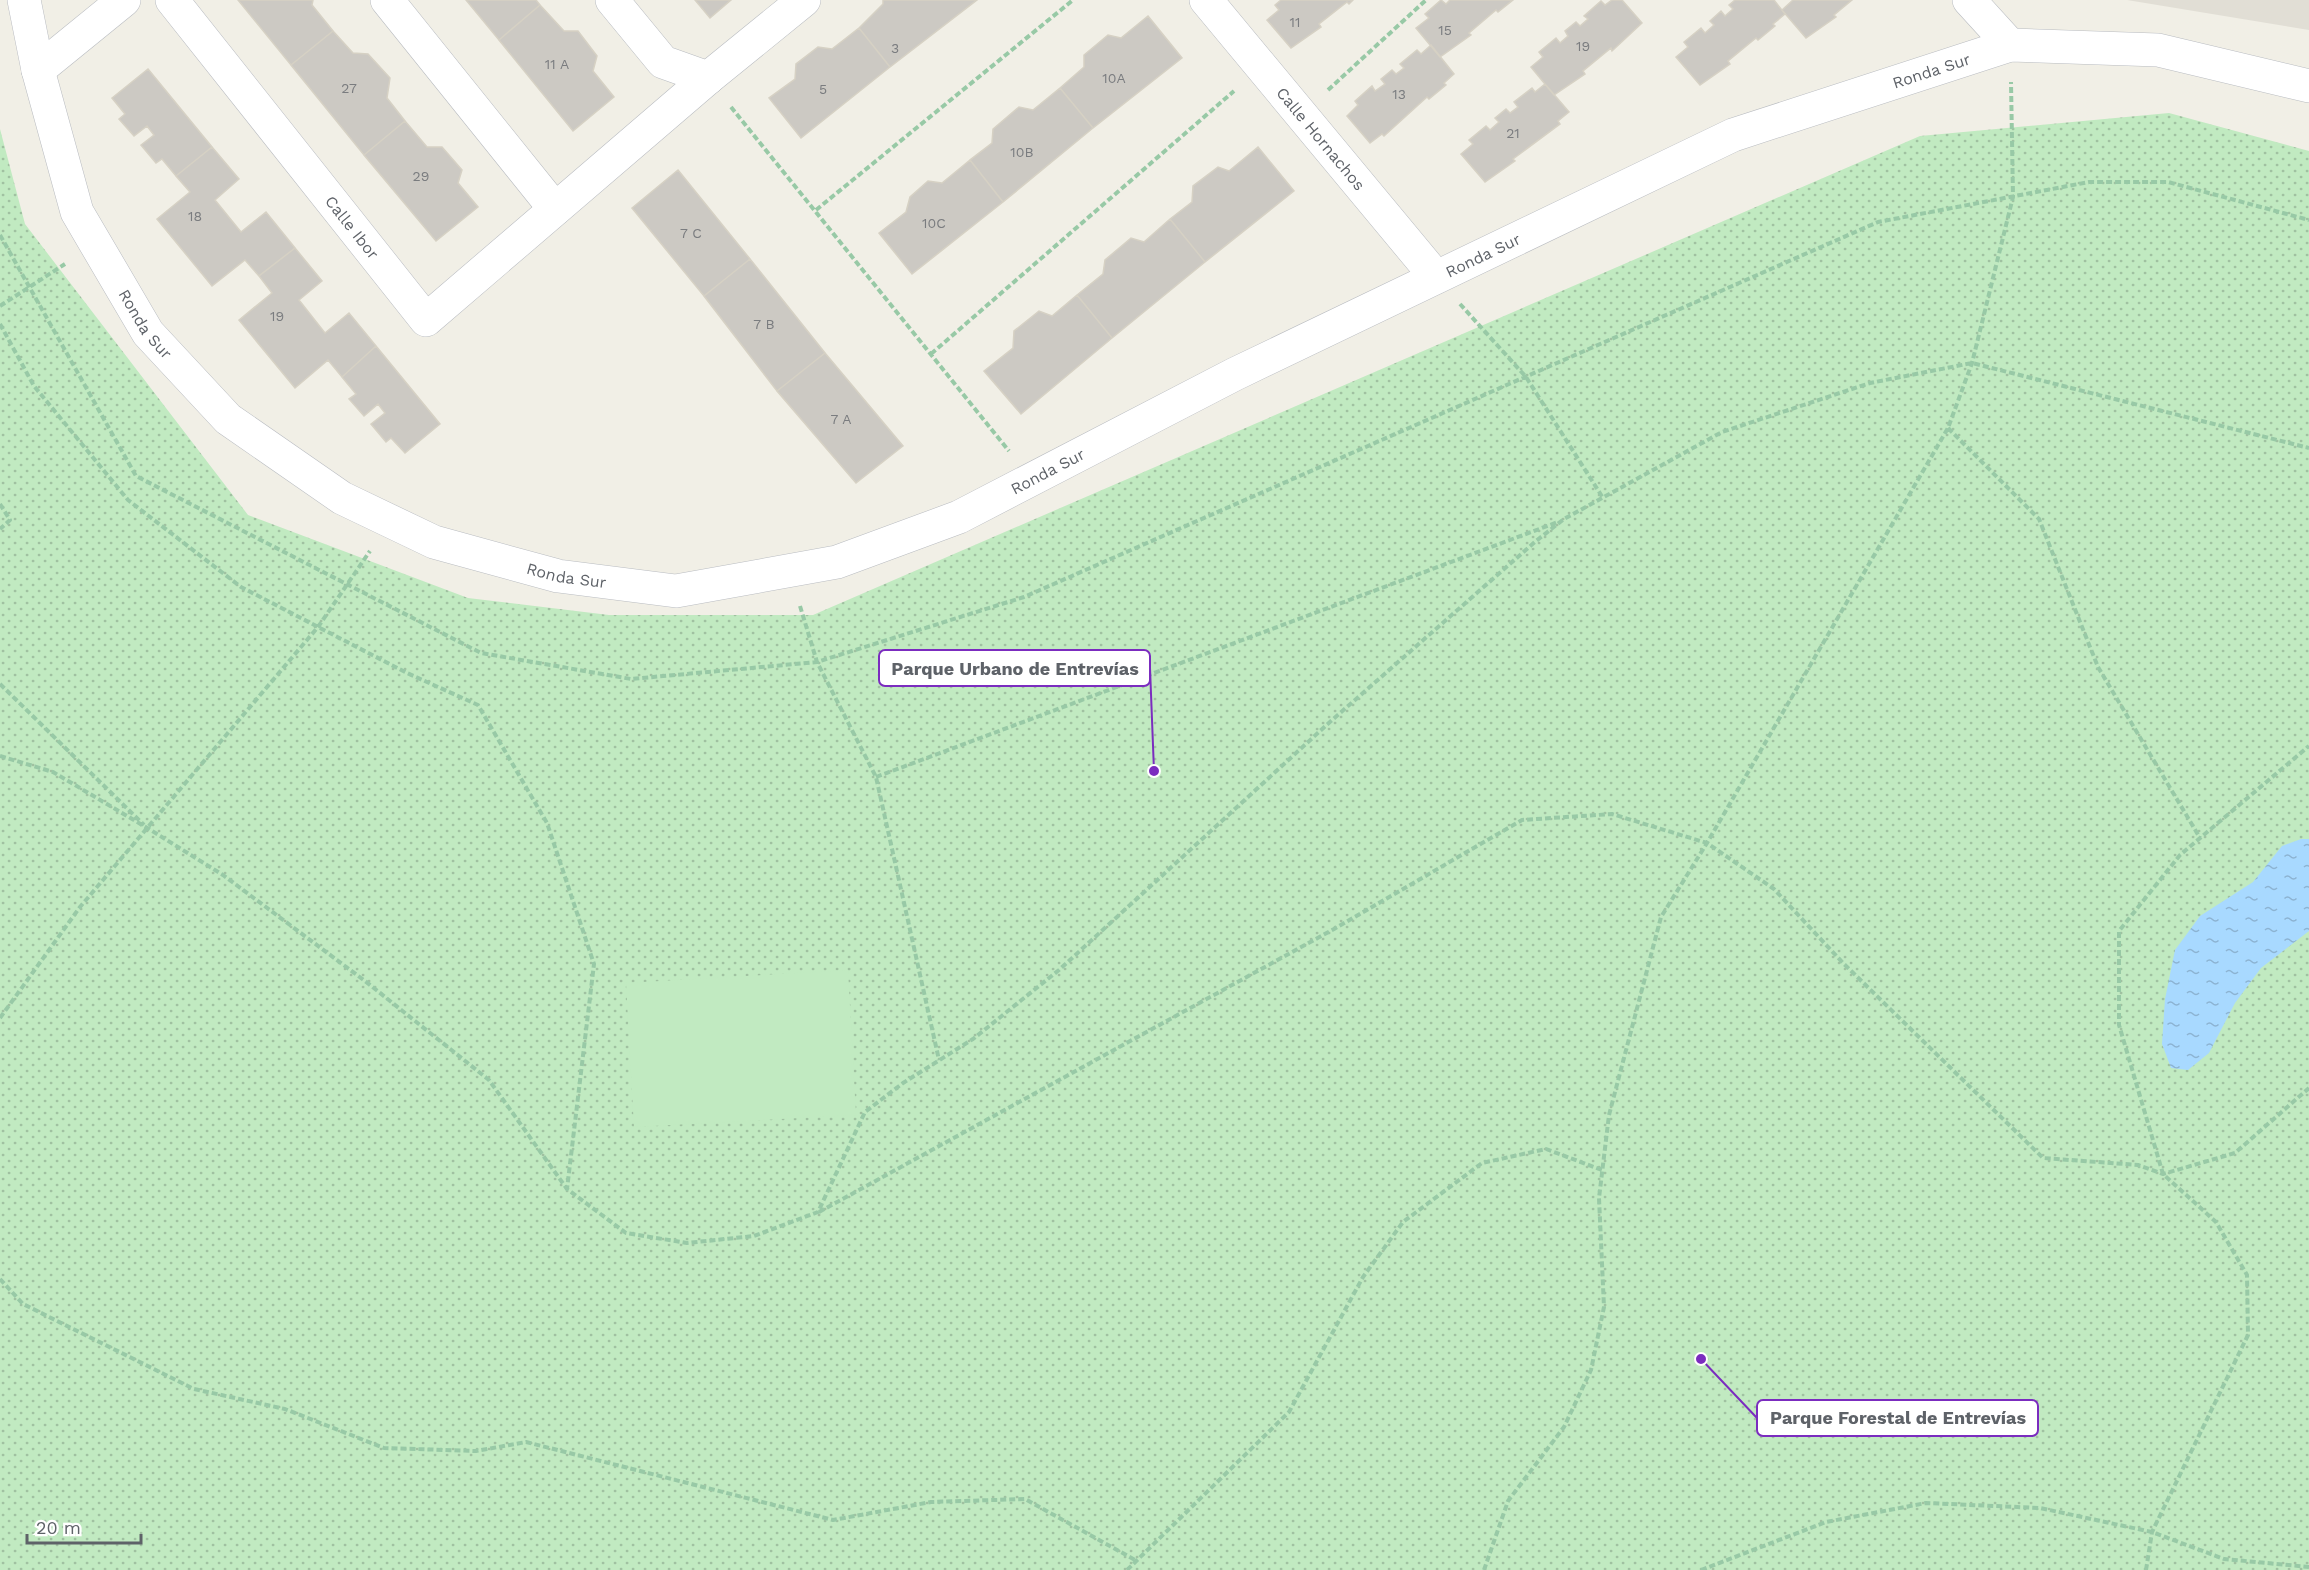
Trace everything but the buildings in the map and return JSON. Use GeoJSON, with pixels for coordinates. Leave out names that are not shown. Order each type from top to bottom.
{"type":"FeatureCollection","features":[{"type":"Feature","properties":{"kind":"street","name":"Ronda Sur"},"geometry":{"type":"LineString","coordinates":[[24,0],[38,70],[77,212],[148,333],[228,419],[342,498],[434,542],[558,576],[676,591],[837,562],[959,517],[1235,374],[1733,135],[2010,45],[2158,50],[2309,86]]}},
{"type":"Feature","properties":{"kind":"street"},"geometry":{"type":"LineString","coordinates":[[38,70],[124,0]]}},
{"type":"Feature","properties":{"kind":"street","name":"Calle Ibor"},"geometry":{"type":"LineString","coordinates":[[172,0],[426,320],[708,78],[804,0]]}},
{"type":"Feature","properties":{"kind":"street"},"geometry":{"type":"LineString","coordinates":[[387,0],[555,209]]}},
{"type":"Feature","properties":{"kind":"street"},"geometry":{"type":"LineString","coordinates":[[612,0],[663,62],[708,78]]}},
{"type":"Feature","properties":{"kind":"street","name":"Calle Hornachos"},"geometry":{"type":"LineString","coordinates":[[1206,0],[1436,277]]}},
{"type":"Feature","properties":{"kind":"street"},"geometry":{"type":"LineString","coordinates":[[1969,0],[2010,45]]}},
{"type":"Feature","properties":{"kind":"path"},"geometry":{"type":"LineString","coordinates":[[816,210],[1073,0]]}},
{"type":"Feature","properties":{"kind":"path"},"geometry":{"type":"LineString","coordinates":[[1301,114],[1426,0]]}},
{"type":"Feature","properties":{"kind":"path"},"geometry":{"type":"LineString","coordinates":[[1484,1570],[1508,1501],[1564,1427],[1591,1370],[1604,1307],[1599,1198],[1609,1115],[1661,917],[1707,843],[1948,428],[1972,363],[2013,196],[2010,45]]}},
{"type":"Feature","properties":{"kind":"path"},"geometry":{"type":"LineString","coordinates":[[931,354],[1262,68]]}},
{"type":"Feature","properties":{"kind":"path"},"geometry":{"type":"LineString","coordinates":[[708,78],[1031,479]]}},
{"type":"Feature","properties":{"kind":"path"},"geometry":{"type":"LineString","coordinates":[[0,306],[97,245]]}},
{"type":"Feature","properties":{"kind":"path"},"geometry":{"type":"LineString","coordinates":[[1436,277],[1526,377],[1603,498]]}},
{"type":"Feature","properties":{"kind":"path"},"geometry":{"type":"LineString","coordinates":[[0,324],[34,386],[128,500],[241,587],[407,673],[478,705],[547,823],[594,964],[567,1189]]}},
{"type":"Feature","properties":{"kind":"path"},"geometry":{"type":"LineString","coordinates":[[876,777],[1564,519],[1722,432],[1870,382],[1972,363],[2309,448]]}},
{"type":"Feature","properties":{"kind":"path"},"geometry":{"type":"LineString","coordinates":[[1948,428],[2039,519],[2098,667],[2200,838]]}},
{"type":"Feature","properties":{"kind":"path"},"geometry":{"type":"LineString","coordinates":[[0,504],[10,520],[0,529]]}},
{"type":"Feature","properties":{"kind":"path"},"geometry":{"type":"LineString","coordinates":[[818,1212],[865,1112],[903,1083],[973,1039],[1059,970],[1331,721],[1564,519]]}},
{"type":"Feature","properties":{"kind":"path"},"geometry":{"type":"LineString","coordinates":[[0,1018],[80,907],[149,829],[318,627],[391,521]]}},
{"type":"Feature","properties":{"kind":"path"},"geometry":{"type":"LineString","coordinates":[[789,571],[817,662],[876,777],[939,1060]]}},
{"type":"Feature","properties":{"kind":"path"},"geometry":{"type":"LineString","coordinates":[[0,684],[149,829]]}},
{"type":"Feature","properties":{"kind":"path"},"geometry":{"type":"LineString","coordinates":[[2163,1174],[2119,1025],[2119,931],[2180,855],[2309,746]]}},
{"type":"Feature","properties":{"kind":"path"},"geometry":{"type":"LineString","coordinates":[[0,756],[53,772],[223,875],[365,981],[489,1080],[567,1189],[626,1233],[687,1243],[754,1236],[818,1212],[1323,935],[1522,820],[1612,814],[1707,843],[1774,889],[1843,963],[2043,1158],[2138,1165],[2163,1174],[2216,1222],[2247,1275],[2248,1335],[2152,1532],[2146,1570]]}},
{"type":"Feature","properties":{"kind":"path"},"geometry":{"type":"LineString","coordinates":[[2163,1174],[2235,1153],[2309,1088]]}},
{"type":"Feature","properties":{"kind":"path"},"geometry":{"type":"LineString","coordinates":[[1127,1570],[1289,1412],[1363,1277],[1403,1222],[1482,1163],[1546,1149],[1602,1170]]}},
{"type":"Feature","properties":{"kind":"path"},"geometry":{"type":"LineString","coordinates":[[0,1280],[23,1304],[195,1389],[285,1409],[384,1448],[476,1451],[526,1442],[833,1520],[931,1502],[1025,1499],[1137,1561]]}},
{"type":"Feature","properties":{"kind":"path"},"geometry":{"type":"LineString","coordinates":[[1701,1570],[1826,1522],[1926,1503],[2040,1508],[2152,1532],[2224,1559],[2309,1567]]}},
{"type":"Feature","properties":{"kind":"shaded area"},"geometry":{"type":"Polygon","coordinates":[[[2127,0],[2309,0],[2309,30],[2127,0]]]}},
{"type":"Feature","properties":{"kind":"green space"},"geometry":{"type":"Polygon","coordinates":[[[2169,113],[2309,151],[2309,1570],[0,1570],[0,129],[25,224],[248,515],[468,598],[609,615],[813,615],[1920,136],[2169,113]]]}},
{"type":"Feature","properties":{"kind":"green space"},"geometry":{"type":"Polygon","coordinates":[[[848,970],[856,1115],[634,1127],[626,983],[848,970]]]}},
{"type":"Feature","properties":{"kind":"water"},"geometry":{"type":"Polygon","coordinates":[[[2301,839],[2309,839],[2309,931],[2261,968],[2235,1003],[2209,1053],[2188,1070],[2171,1068],[2162,1044],[2165,999],[2175,950],[2200,916],[2253,882],[2282,846],[2301,839]]]}},
{"type":"Feature","properties":{"kind":"place","name":"Parque Urbano de Entrevías"},"geometry":{"type":"Point","coordinates":[1154,771]}},
{"type":"Feature","properties":{"kind":"place","name":"Parque Forestal de Entrevías"},"geometry":{"type":"Point","coordinates":[1701,1359]}}]}
